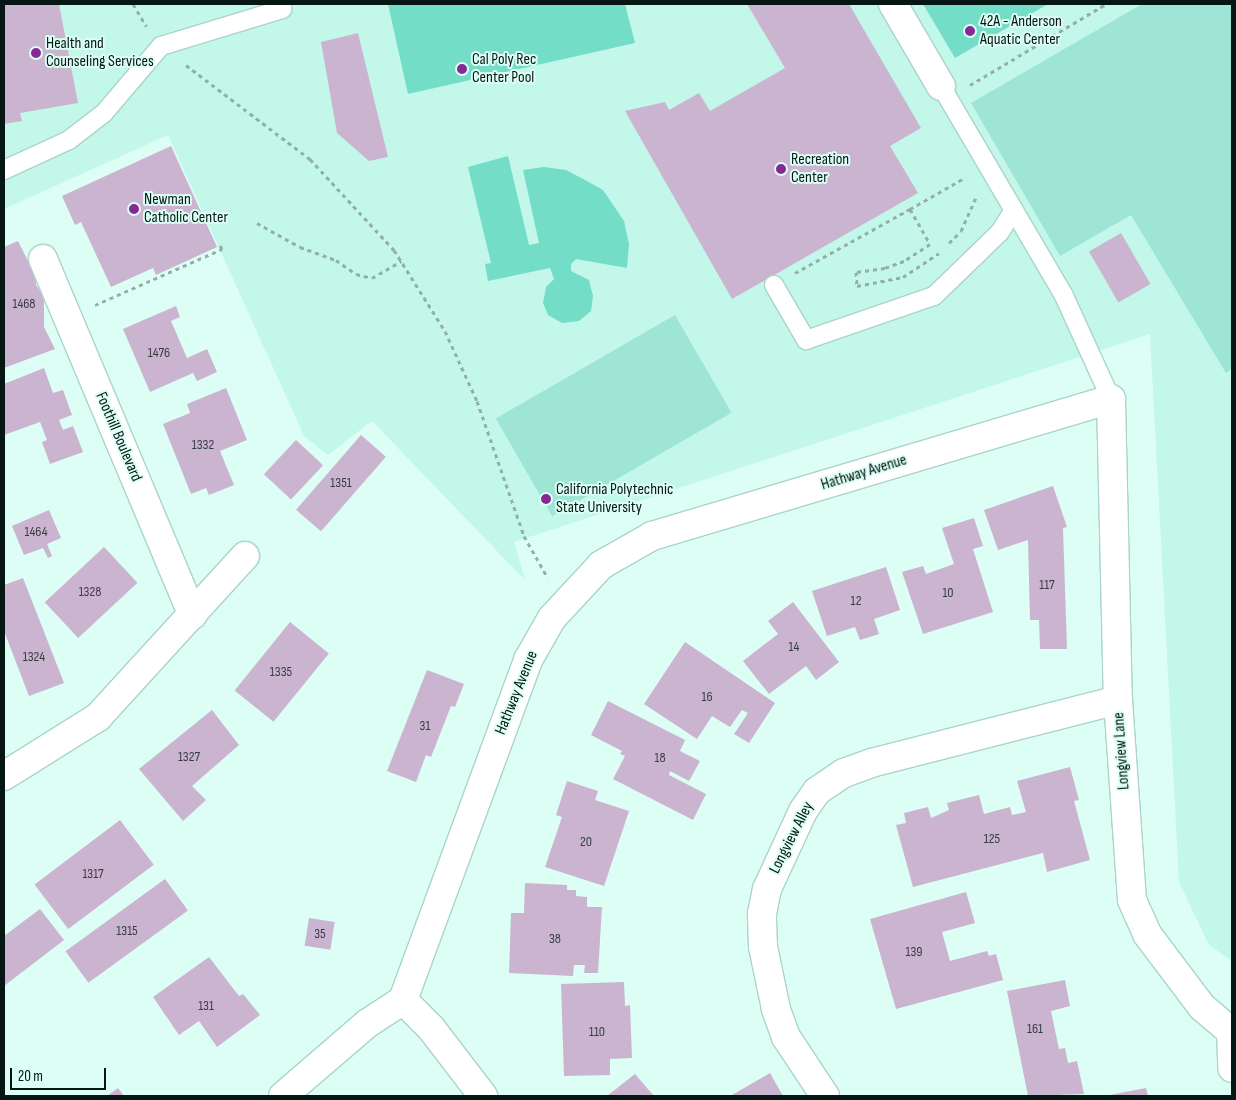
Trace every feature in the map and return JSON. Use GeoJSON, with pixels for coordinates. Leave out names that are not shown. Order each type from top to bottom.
{"type":"FeatureCollection","features":[{"type":"Feature","properties":{"kind":"street"},"geometry":{"type":"LineString","coordinates":[[893,4],[944,92]]}},
{"type":"Feature","properties":{"kind":"street","name":"Foothill Boulevard"},"geometry":{"type":"LineString","coordinates":[[43,259],[193,615]]}},
{"type":"Feature","properties":{"kind":"street","name":"Hathway Avenue"},"geometry":{"type":"LineString","coordinates":[[403,1000],[528,660],[564,604],[601,565],[652,536],[1110,399]]}},
{"type":"Feature","properties":{"kind":"street","name":"Longview Lane"},"geometry":{"type":"LineString","coordinates":[[1110,399],[1118,700],[1132,900],[1148,934],[1202,1007],[1232,1031],[1232,1068]]}},
{"type":"Feature","properties":{"kind":"street"},"geometry":{"type":"LineString","coordinates":[[4,776],[98,717],[245,556]]}},
{"type":"Feature","properties":{"kind":"street","name":"Longview Alley"},"geometry":{"type":"LineString","coordinates":[[825,1096],[786,1037],[776,1009],[763,947],[762,914],[767,889],[802,811],[817,791],[844,773],[871,763],[1118,700]]}},
{"type":"Feature","properties":{"kind":"street"},"geometry":{"type":"LineString","coordinates":[[283,1096],[368,1023],[403,1000],[431,1028],[483,1096]]}},
{"type":"Feature","properties":{"kind":"lane"},"geometry":{"type":"LineString","coordinates":[[4,170],[69,140],[104,113],[161,46],[283,9]]}},
{"type":"Feature","properties":{"kind":"lane"},"geometry":{"type":"LineString","coordinates":[[944,92],[1064,296],[1110,399]]}},
{"type":"Feature","properties":{"kind":"lane"},"geometry":{"type":"LineString","coordinates":[[774,285],[806,340],[934,296],[1000,232],[1014,210]]}},
{"type":"Feature","properties":{"kind":"path"},"geometry":{"type":"LineString","coordinates":[[133,4],[161,46],[310,159],[367,217],[401,261],[445,331],[477,401],[524,536],[564,604]]}},
{"type":"Feature","properties":{"kind":"path"},"geometry":{"type":"LineString","coordinates":[[944,92],[1106,4]]}},
{"type":"Feature","properties":{"kind":"path"},"geometry":{"type":"LineString","coordinates":[[910,209],[930,244],[891,266],[856,272],[857,286],[903,277],[939,253],[961,230],[979,188],[971,174],[986,162]]}},
{"type":"Feature","properties":{"kind":"path"},"geometry":{"type":"LineString","coordinates":[[774,285],[959,180]]}},
{"type":"Feature","properties":{"kind":"path"},"geometry":{"type":"LineString","coordinates":[[256,223],[300,247],[315,250],[336,260],[356,274],[372,278],[401,261]]}},
{"type":"Feature","properties":{"kind":"path"},"geometry":{"type":"LineString","coordinates":[[67,317],[222,249],[220,245]]}},
{"type":"Feature","properties":{"kind":"shaded area","name":"California Polytechnic State University"},"geometry":{"type":"Polygon","coordinates":[[[4,4],[1232,4],[1232,961],[1209,945],[1179,882],[1150,334],[514,542],[525,580],[372,421],[328,455],[304,436],[168,135],[4,209],[4,4]]]}},
{"type":"Feature","properties":{"kind":"shaded area","name":"Cal Poly Rec Center Pool"},"geometry":{"type":"Polygon","coordinates":[[[388,4],[625,4],[635,43],[408,94],[388,4]]]}},
{"type":"Feature","properties":{"kind":"shaded area","name":"42A - Anderson Aquatic Center"},"geometry":{"type":"Polygon","coordinates":[[[923,4],[1048,4],[955,58],[923,4]]]}},
{"type":"Feature","properties":{"kind":"shaded area"},"geometry":{"type":"Polygon","coordinates":[[[1142,4],[1232,4],[1232,369],[1226,373],[1131,215],[1060,256],[971,103],[1142,4]]]}},
{"type":"Feature","properties":{"kind":"shaded area"},"geometry":{"type":"Polygon","coordinates":[[[508,156],[529,245],[539,243],[523,170],[544,167],[566,170],[603,190],[624,221],[629,244],[627,268],[576,259],[571,264],[571,271],[589,280],[593,296],[591,311],[579,321],[562,323],[548,315],[543,303],[546,287],[554,279],[550,268],[488,281],[485,264],[491,263],[468,167],[508,156]]]}},
{"type":"Feature","properties":{"kind":"shaded area"},"geometry":{"type":"Polygon","coordinates":[[[675,315],[732,413],[552,516],[496,419],[675,315]]]}},
{"type":"Feature","properties":{"kind":"building","name":"Health and Counseling Services"},"geometry":{"type":"Polygon","coordinates":[[[4,4],[59,4],[78,103],[20,113],[22,121],[4,124],[4,4]]]}},
{"type":"Feature","properties":{"kind":"building","name":"Recreation Center"},"geometry":{"type":"Polygon","coordinates":[[[747,4],[849,4],[921,128],[890,146],[918,193],[732,299],[625,111],[665,102],[669,110],[699,93],[710,111],[785,68],[747,4]]]}},
{"type":"Feature","properties":{"kind":"building"},"geometry":{"type":"Polygon","coordinates":[[[358,33],[388,157],[369,161],[337,133],[321,42],[358,33]]]}},
{"type":"Feature","properties":{"kind":"building","name":"Newman Catholic Center"},"geometry":{"type":"Polygon","coordinates":[[[171,146],[217,247],[156,275],[153,268],[111,287],[81,222],[75,225],[62,196],[171,146]]]}},
{"type":"Feature","properties":{"kind":"building"},"geometry":{"type":"Polygon","coordinates":[[[1121,233],[1150,284],[1118,303],[1089,252],[1121,233]]]}},
{"type":"Feature","properties":{"kind":"building"},"geometry":{"type":"Polygon","coordinates":[[[18,241],[29,263],[36,270],[36,285],[44,296],[44,327],[55,349],[4,368],[4,247],[18,241]]]}},
{"type":"Feature","properties":{"kind":"building"},"geometry":{"type":"Polygon","coordinates":[[[176,306],[180,317],[171,321],[187,358],[207,349],[217,372],[197,381],[193,373],[150,392],[123,329],[176,306]]]}},
{"type":"Feature","properties":{"kind":"building"},"geometry":{"type":"Polygon","coordinates":[[[44,368],[53,393],[63,390],[72,415],[59,420],[63,430],[73,426],[83,452],[50,464],[42,442],[47,440],[40,422],[4,435],[4,384],[44,368]]]}},
{"type":"Feature","properties":{"kind":"building"},"geometry":{"type":"Polygon","coordinates":[[[226,388],[247,440],[220,451],[234,485],[209,495],[206,488],[191,494],[163,424],[190,413],[187,404],[226,388]]]}},
{"type":"Feature","properties":{"kind":"building"},"geometry":{"type":"Polygon","coordinates":[[[361,435],[386,457],[321,531],[296,510],[361,435]]]}},
{"type":"Feature","properties":{"kind":"building"},"geometry":{"type":"Polygon","coordinates":[[[296,440],[323,465],[291,500],[264,474],[296,440]]]}},
{"type":"Feature","properties":{"kind":"building"},"geometry":{"type":"Polygon","coordinates":[[[1053,486],[1067,527],[1063,528],[1067,649],[1040,649],[1039,620],[1030,620],[1028,540],[998,550],[984,510],[1053,486]]]}},
{"type":"Feature","properties":{"kind":"building"},"geometry":{"type":"Polygon","coordinates":[[[49,510],[61,538],[47,544],[52,556],[48,558],[43,548],[24,555],[12,526],[49,510]]]}},
{"type":"Feature","properties":{"kind":"building"},"geometry":{"type":"Polygon","coordinates":[[[974,518],[983,546],[973,549],[993,612],[923,634],[902,572],[923,566],[926,574],[954,564],[942,528],[974,518]]]}},
{"type":"Feature","properties":{"kind":"building"},"geometry":{"type":"Polygon","coordinates":[[[104,547],[137,583],[78,638],[45,602],[104,547]]]}},
{"type":"Feature","properties":{"kind":"building"},"geometry":{"type":"Polygon","coordinates":[[[886,567],[900,610],[874,619],[879,634],[860,640],[855,627],[827,636],[812,591],[886,567]]]}},
{"type":"Feature","properties":{"kind":"building"},"geometry":{"type":"Polygon","coordinates":[[[23,578],[64,683],[29,696],[4,631],[4,585],[23,578]]]}},
{"type":"Feature","properties":{"kind":"building"},"geometry":{"type":"Polygon","coordinates":[[[793,602],[839,662],[816,680],[806,666],[769,694],[743,661],[778,634],[768,621],[793,602]]]}},
{"type":"Feature","properties":{"kind":"building"},"geometry":{"type":"Polygon","coordinates":[[[290,622],[329,653],[273,722],[235,690],[290,622]]]}},
{"type":"Feature","properties":{"kind":"building"},"geometry":{"type":"Polygon","coordinates":[[[685,642],[775,703],[749,743],[734,734],[748,713],[742,710],[730,727],[712,716],[697,739],[644,704],[685,642]]]}},
{"type":"Feature","properties":{"kind":"building"},"geometry":{"type":"Polygon","coordinates":[[[427,670],[464,684],[455,707],[451,706],[431,757],[426,755],[416,782],[387,771],[427,670]]]}},
{"type":"Feature","properties":{"kind":"building"},"geometry":{"type":"Polygon","coordinates":[[[608,701],[685,740],[680,751],[700,761],[689,781],[670,771],[669,775],[706,794],[693,820],[613,779],[625,756],[620,754],[622,751],[591,735],[608,701]]]}},
{"type":"Feature","properties":{"kind":"building"},"geometry":{"type":"Polygon","coordinates":[[[212,710],[239,745],[192,786],[206,800],[183,821],[139,769],[212,710]]]}},
{"type":"Feature","properties":{"kind":"building"},"geometry":{"type":"Polygon","coordinates":[[[1070,767],[1079,800],[1074,801],[1090,860],[1047,872],[1043,853],[913,887],[896,825],[906,823],[904,813],[928,807],[931,818],[949,810],[947,803],[979,795],[984,814],[1010,807],[1012,815],[1026,812],[1017,781],[1070,767]]]}},
{"type":"Feature","properties":{"kind":"building"},"geometry":{"type":"Polygon","coordinates":[[[567,781],[598,791],[595,800],[629,811],[604,886],[545,867],[562,817],[556,815],[567,781]]]}},
{"type":"Feature","properties":{"kind":"building"},"geometry":{"type":"Polygon","coordinates":[[[120,820],[154,865],[68,929],[35,884],[120,820]]]}},
{"type":"Feature","properties":{"kind":"building"},"geometry":{"type":"Polygon","coordinates":[[[165,879],[188,911],[88,983],[65,951],[165,879]]]}},
{"type":"Feature","properties":{"kind":"building"},"geometry":{"type":"Polygon","coordinates":[[[525,883],[567,885],[567,890],[576,890],[576,896],[587,897],[587,907],[602,907],[598,973],[584,973],[585,965],[574,965],[573,976],[509,973],[511,913],[524,913],[525,883]]]}},
{"type":"Feature","properties":{"kind":"building"},"geometry":{"type":"Polygon","coordinates":[[[966,892],[975,923],[942,932],[950,961],[987,951],[989,956],[996,954],[1003,980],[896,1009],[870,919],[966,892]]]}},
{"type":"Feature","properties":{"kind":"building"},"geometry":{"type":"Polygon","coordinates":[[[40,909],[64,940],[4,986],[4,936],[40,909]]]}},
{"type":"Feature","properties":{"kind":"building"},"geometry":{"type":"Polygon","coordinates":[[[309,918],[335,922],[330,950],[305,946],[309,918]]]}},
{"type":"Feature","properties":{"kind":"building"},"geometry":{"type":"Polygon","coordinates":[[[209,957],[239,996],[243,994],[260,1015],[217,1047],[199,1021],[179,1035],[153,997],[209,957]]]}},
{"type":"Feature","properties":{"kind":"building"},"geometry":{"type":"Polygon","coordinates":[[[1065,980],[1070,1006],[1051,1011],[1059,1049],[1065,1048],[1068,1063],[1077,1061],[1084,1094],[1028,1096],[1007,991],[1065,980]]]}},
{"type":"Feature","properties":{"kind":"building"},"geometry":{"type":"Polygon","coordinates":[[[624,982],[625,1006],[630,1005],[632,1058],[610,1059],[610,1075],[564,1076],[561,984],[624,982]]]}},
{"type":"Feature","properties":{"kind":"building"},"geometry":{"type":"Polygon","coordinates":[[[770,1073],[783,1096],[732,1096],[732,1095],[770,1073]]]}},
{"type":"Feature","properties":{"kind":"building"},"geometry":{"type":"Polygon","coordinates":[[[635,1074],[654,1096],[607,1096],[635,1074]]]}},
{"type":"Feature","properties":{"kind":"building"},"geometry":{"type":"Polygon","coordinates":[[[118,1088],[124,1096],[107,1096],[118,1088]]]}},
{"type":"Feature","properties":{"kind":"building"},"geometry":{"type":"Polygon","coordinates":[[[1146,1088],[1148,1096],[1110,1096],[1110,1095],[1146,1088]]]}},
{"type":"Feature","properties":{"kind":"place","name":"42A - Anderson Aquatic Center"},"geometry":{"type":"Point","coordinates":[970,31]}},
{"type":"Feature","properties":{"kind":"place","name":"Health and Counseling Services"},"geometry":{"type":"Point","coordinates":[36,53]}},
{"type":"Feature","properties":{"kind":"place","name":"Cal Poly Rec Center Pool"},"geometry":{"type":"Point","coordinates":[462,69]}},
{"type":"Feature","properties":{"kind":"place","name":"Recreation Center"},"geometry":{"type":"Point","coordinates":[781,169]}},
{"type":"Feature","properties":{"kind":"place","name":"Newman Catholic Center"},"geometry":{"type":"Point","coordinates":[134,209]}},
{"type":"Feature","properties":{"kind":"place","name":"California Polytechnic State University"},"geometry":{"type":"Point","coordinates":[546,499]}}]}
